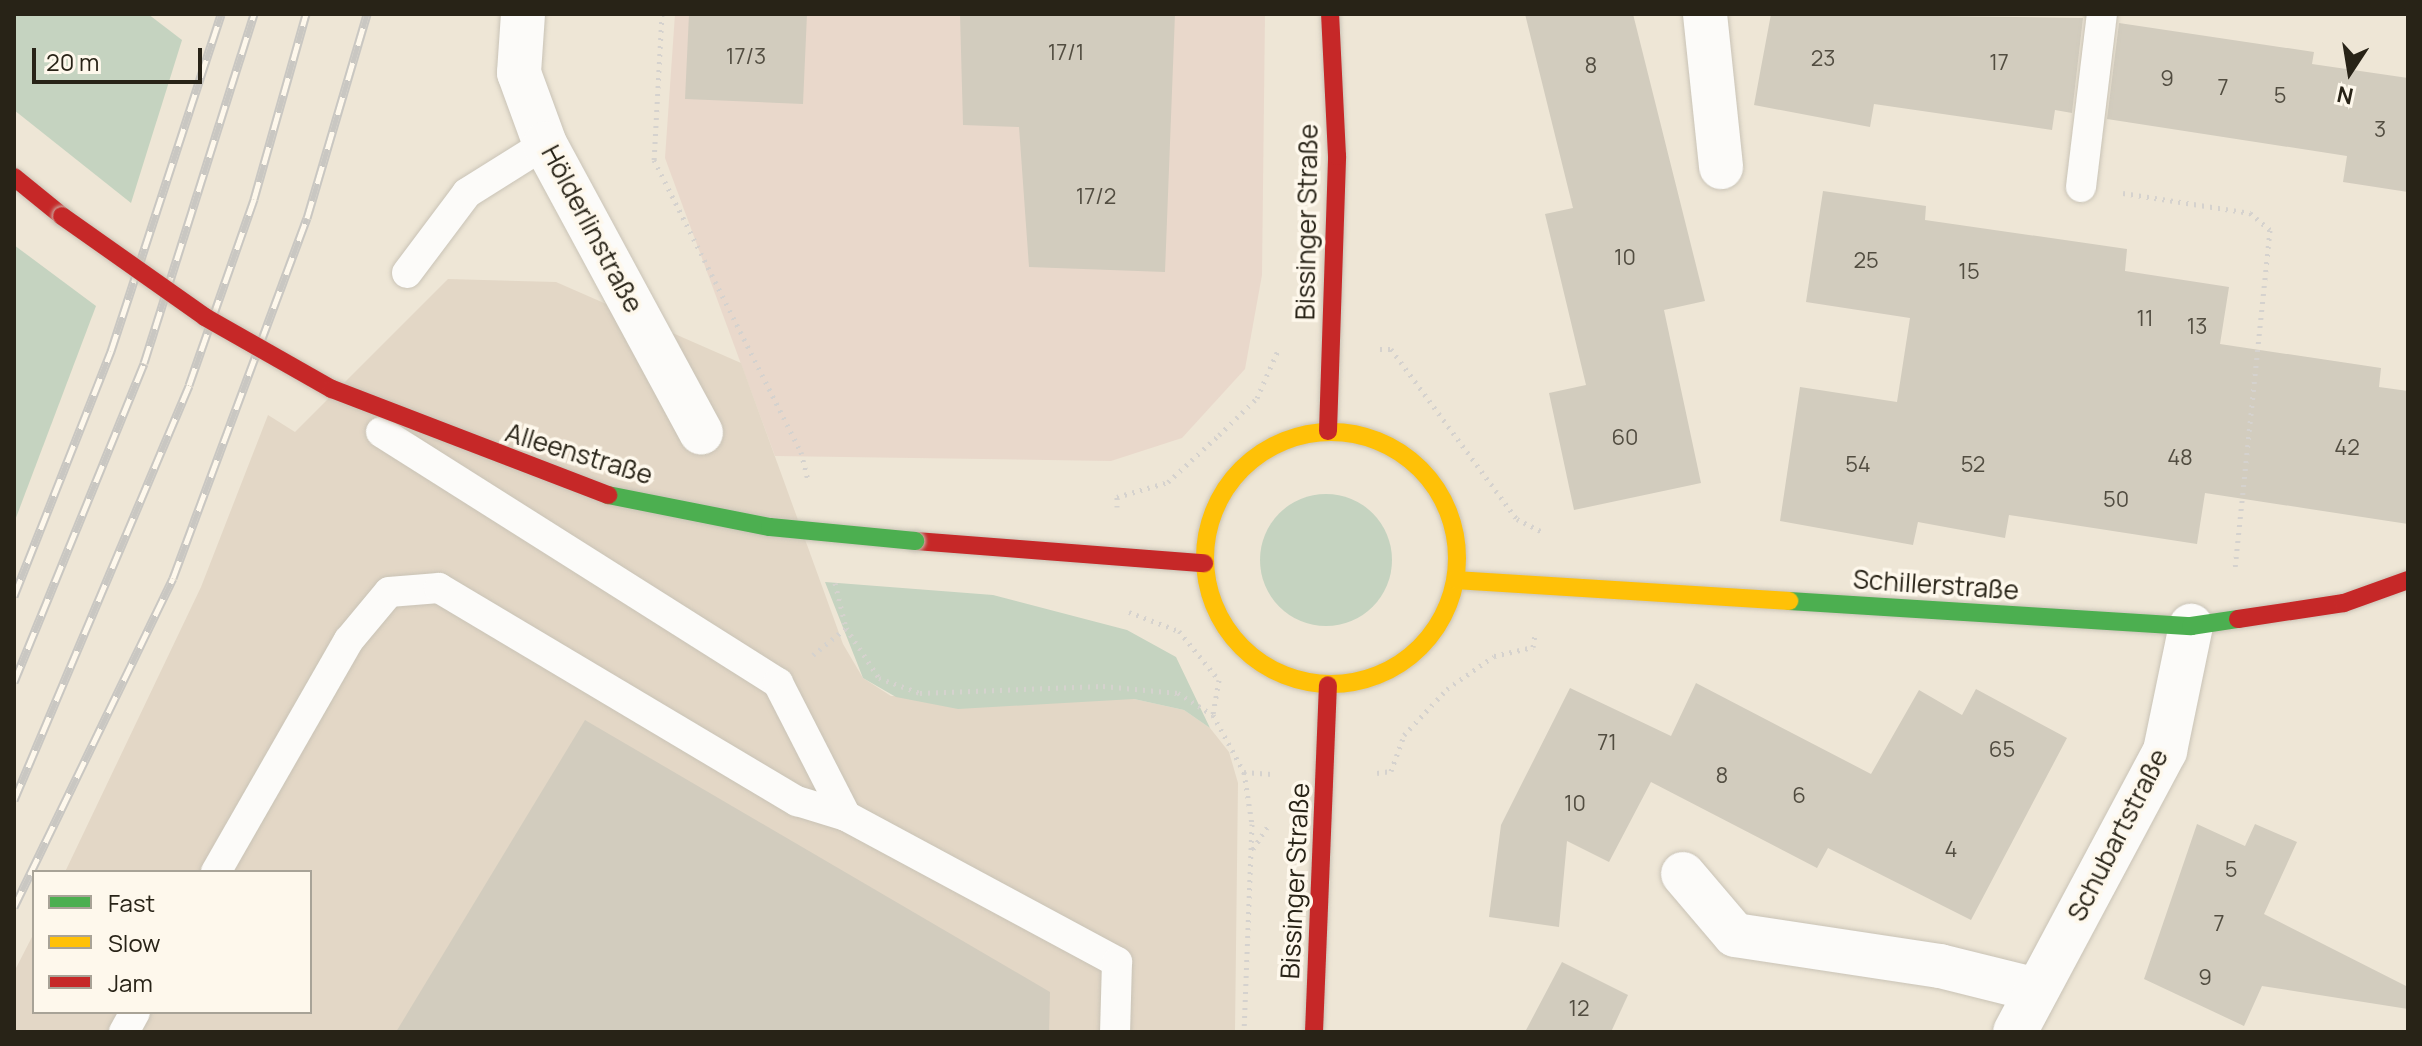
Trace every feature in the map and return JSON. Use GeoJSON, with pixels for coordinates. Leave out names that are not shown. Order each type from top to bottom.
{"type":"FeatureCollection","features":[{"type":"Feature","properties":{"kind":"street","name":"Hölderlinstraße"},"geometry":{"type":"LineString","coordinates":[[523,14],[519,73],[545,144],[701,432]]}},
{"type":"Feature","properties":{"kind":"street","name":"Bissinger Straße"},"geometry":{"type":"LineString","coordinates":[[1328,431],[1337,156],[1330,14]]}},
{"type":"Feature","properties":{"kind":"street"},"geometry":{"type":"LineString","coordinates":[[1705,14],[1721,167]]}},
{"type":"Feature","properties":{"kind":"street","name":"Alleenstraße"},"geometry":{"type":"LineString","coordinates":[[14,177],[62,216],[205,317],[332,389],[486,453],[620,499],[770,527],[1204,563]]}},
{"type":"Feature","properties":{"kind":"street"},"geometry":{"type":"LineString","coordinates":[[1328,431],[1385,445],[1411,460],[1440,493],[1456,535],[1456,580],[1445,614],[1397,667],[1328,685],[1291,678],[1229,634],[1211,600],[1204,563],[1209,523],[1235,477],[1288,438],[1328,431]]}},
{"type":"Feature","properties":{"kind":"street","name":"Schillerstraße"},"geometry":{"type":"LineString","coordinates":[[1456,580],[2212,623],[2344,603],[2408,580]]}},
{"type":"Feature","properties":{"kind":"street","name":"Schubartstraße"},"geometry":{"type":"LineString","coordinates":[[2015,1032],[2165,751],[2212,623]]}},
{"type":"Feature","properties":{"kind":"street","name":"Bissinger Straße"},"geometry":{"type":"LineString","coordinates":[[1314,1032],[1327,777],[1328,685]]}},
{"type":"Feature","properties":{"kind":"street"},"geometry":{"type":"LineString","coordinates":[[1683,874],[1735,935],[1940,966],[2036,990]]}},
{"type":"Feature","properties":{"kind":"lane"},"geometry":{"type":"LineString","coordinates":[[2081,187],[2102,14]]}},
{"type":"Feature","properties":{"kind":"lane"},"geometry":{"type":"LineString","coordinates":[[407,273],[467,193],[545,144]]}},
{"type":"Feature","properties":{"kind":"lane"},"geometry":{"type":"LineString","coordinates":[[381,432],[778,683],[846,816]]}},
{"type":"Feature","properties":{"kind":"lane"},"geometry":{"type":"LineString","coordinates":[[217,870],[349,640],[389,592],[439,588],[797,801],[846,816],[1117,962],[1115,1032]]}},
{"type":"Feature","properties":{"kind":"lane"},"geometry":{"type":"LineString","coordinates":[[124,1032],[134,1014]]}},
{"type":"Feature","properties":{"kind":"path"},"geometry":{"type":"LineString","coordinates":[[662,14],[654,160],[801,452],[810,488]]}},
{"type":"Feature","properties":{"kind":"path"},"geometry":{"type":"LineString","coordinates":[[2081,187],[2250,213],[2270,230],[2212,623]]}},
{"type":"Feature","properties":{"kind":"path"},"geometry":{"type":"LineString","coordinates":[[1213,715],[1219,680],[1179,631],[1118,608],[1117,497],[1168,482],[1219,435],[1257,398],[1274,349],[1330,344],[1391,349],[1517,519],[1546,534],[1533,647],[1494,656],[1447,689],[1404,735],[1391,771],[1327,777]]}},
{"type":"Feature","properties":{"kind":"path"},"geometry":{"type":"LineString","coordinates":[[830,566],[846,628],[879,678],[920,693],[1103,686],[1178,693],[1213,715],[1244,772],[1252,824],[1244,1032]]}},
{"type":"Feature","properties":{"kind":"shaded area"},"geometry":{"type":"Polygon","coordinates":[[[675,14],[1265,14],[1262,275],[1245,369],[1182,438],[1111,461],[775,456],[665,158],[675,14]]]}},
{"type":"Feature","properties":{"kind":"shaded area"},"geometry":{"type":"Polygon","coordinates":[[[448,279],[556,282],[741,363],[843,644],[863,678],[891,696],[1134,699],[1184,710],[1210,728],[1229,752],[1238,783],[1235,1032],[14,1032],[14,972],[32,937],[32,1014],[312,1014],[312,870],[66,870],[201,587],[268,415],[295,432],[448,279]]]}},
{"type":"Feature","properties":{"kind":"green space"},"geometry":{"type":"Polygon","coordinates":[[[14,14],[148,14],[182,40],[131,203],[14,110],[14,14]]]}},
{"type":"Feature","properties":{"kind":"green space"},"geometry":{"type":"Polygon","coordinates":[[[14,245],[96,306],[14,523],[14,245]]]}},
{"type":"Feature","properties":{"kind":"green space"},"geometry":{"type":"Polygon","coordinates":[[[1326,494],[1351,499],[1373,513],[1387,535],[1392,560],[1387,585],[1373,607],[1351,621],[1326,626],[1301,621],[1279,607],[1265,585],[1260,560],[1265,535],[1279,513],[1301,499],[1326,494]]]}},
{"type":"Feature","properties":{"kind":"green space"},"geometry":{"type":"Polygon","coordinates":[[[825,582],[993,595],[1127,630],[1176,657],[1210,728],[1184,710],[1134,699],[958,709],[896,697],[863,678],[825,582]]]}},
{"type":"Feature","properties":{"kind":"building"},"geometry":{"type":"Polygon","coordinates":[[[689,14],[807,14],[803,104],[685,99],[689,14]]]}},
{"type":"Feature","properties":{"kind":"building"},"geometry":{"type":"Polygon","coordinates":[[[960,14],[1175,14],[1165,272],[1029,267],[1019,127],[963,125],[960,14]]]}},
{"type":"Feature","properties":{"kind":"building"},"geometry":{"type":"Polygon","coordinates":[[[1525,14],[1633,14],[1705,301],[1664,310],[1701,483],[1574,510],[1549,393],[1586,385],[1545,214],[1573,208],[1525,14]]]}},
{"type":"Feature","properties":{"kind":"building"},"geometry":{"type":"Polygon","coordinates":[[[1771,14],[2083,18],[2072,113],[2055,110],[2052,130],[1874,104],[1870,127],[1754,105],[1771,14]]]}},
{"type":"Feature","properties":{"kind":"building"},"geometry":{"type":"Polygon","coordinates":[[[2119,23],[2314,52],[2312,64],[2408,78],[2408,192],[2343,182],[2347,156],[2107,119],[2119,23]]]}},
{"type":"Feature","properties":{"kind":"building"},"geometry":{"type":"Polygon","coordinates":[[[1823,191],[1926,206],[1925,220],[2127,249],[2125,271],[2229,287],[2220,344],[2381,368],[2379,387],[2408,391],[2408,524],[2205,493],[2197,544],[2009,515],[2005,538],[1918,522],[1913,545],[1780,521],[1800,387],[1897,402],[1910,318],[1806,302],[1823,191]]]}},
{"type":"Feature","properties":{"kind":"building"},"geometry":{"type":"Polygon","coordinates":[[[1696,683],[1871,774],[1919,690],[1962,715],[1976,689],[2067,738],[1971,920],[1828,848],[1817,868],[1651,782],[1609,862],[1567,841],[1559,927],[1489,917],[1501,825],[1570,688],[1671,736],[1696,683]]]}},
{"type":"Feature","properties":{"kind":"building"},"geometry":{"type":"Polygon","coordinates":[[[585,720],[1050,992],[1049,1032],[396,1032],[585,720]]]}},
{"type":"Feature","properties":{"kind":"building"},"geometry":{"type":"Polygon","coordinates":[[[2197,824],[2245,846],[2255,824],[2297,842],[2264,914],[2408,987],[2408,1009],[2262,986],[2244,1026],[2144,979],[2197,824]]]}},
{"type":"Feature","properties":{"kind":"building"},"geometry":{"type":"Polygon","coordinates":[[[1562,962],[1628,995],[1611,1032],[1525,1032],[1562,962]]]}},
{"type":"Feature","properties":{"kind":"railway"},"geometry":{"type":"LineString","coordinates":[[14,596],[111,351],[221,14]]}},
{"type":"Feature","properties":{"kind":"railway"},"geometry":{"type":"LineString","coordinates":[[14,682],[144,363],[254,14]]}},
{"type":"Feature","properties":{"kind":"railway"},"geometry":{"type":"LineString","coordinates":[[14,800],[189,385],[254,199],[306,14]]}},
{"type":"Feature","properties":{"kind":"railway"},"geometry":{"type":"LineString","coordinates":[[14,907],[173,578],[307,218],[367,14]]}},
{"type":"Feature","properties":{"kind":"traffic: fast"},"geometry":{"type":"LineString","coordinates":[[608,495],[770,527],[915,541]]}},
{"type":"Feature","properties":{"kind":"traffic: fast"},"geometry":{"type":"LineString","coordinates":[[1789,601],[2191,626],[2238,619]]}},
{"type":"Feature","properties":{"kind":"traffic: slow"},"geometry":{"type":"LineString","coordinates":[[1331,432],[1379,442],[1401,453],[1420,469],[1436,488],[1447,510],[1457,558],[1447,606],[1436,628],[1420,647],[1401,663],[1379,674],[1331,684],[1283,674],[1261,663],[1242,647],[1226,628],[1215,606],[1205,558],[1215,510],[1226,488],[1242,469],[1261,453],[1283,442],[1331,432]]}},
{"type":"Feature","properties":{"kind":"traffic: slow"},"geometry":{"type":"LineString","coordinates":[[1456,580],[1789,601]]}},
{"type":"Feature","properties":{"kind":"traffic: jam"},"geometry":{"type":"LineString","coordinates":[[1328,431],[1337,156],[1330,14]]}},
{"type":"Feature","properties":{"kind":"traffic: jam"},"geometry":{"type":"LineString","coordinates":[[14,177],[62,216]]}},
{"type":"Feature","properties":{"kind":"traffic: jam"},"geometry":{"type":"LineString","coordinates":[[62,216],[205,317],[332,389],[608,495]]}},
{"type":"Feature","properties":{"kind":"traffic: jam"},"geometry":{"type":"LineString","coordinates":[[915,541],[1204,563]]}},
{"type":"Feature","properties":{"kind":"traffic: jam"},"geometry":{"type":"LineString","coordinates":[[2238,619],[2344,603],[2408,580]]}},
{"type":"Feature","properties":{"kind":"traffic: jam"},"geometry":{"type":"LineString","coordinates":[[1314,1032],[1328,685]]}}]}
